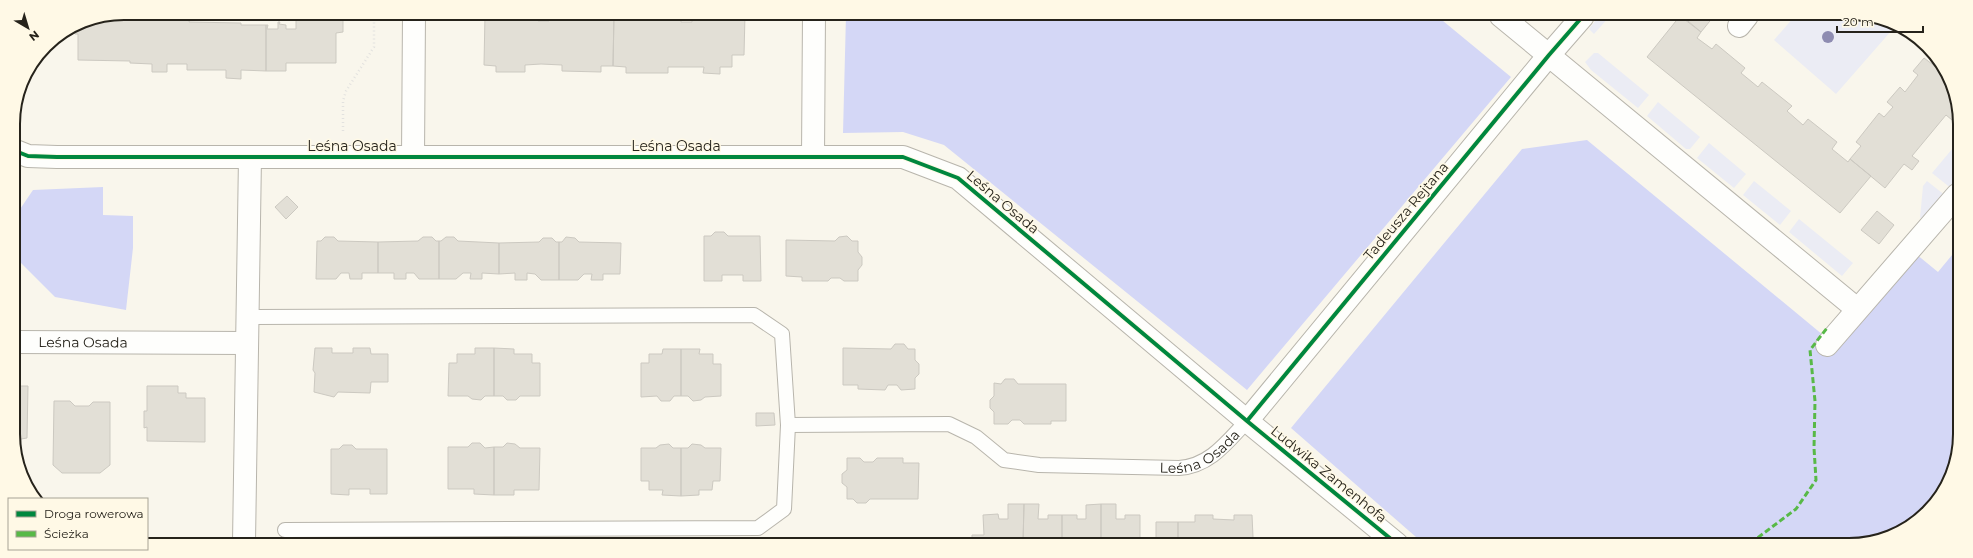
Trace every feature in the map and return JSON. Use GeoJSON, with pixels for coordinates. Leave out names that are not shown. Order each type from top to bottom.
{"type":"FeatureCollection","features":[{"type":"Feature","properties":{"kind":"street"},"geometry":{"type":"LineString","coordinates":[[414,20],[414,157]]}},
{"type":"Feature","properties":{"kind":"street"},"geometry":{"type":"LineString","coordinates":[[812,156],[814,20]]}},
{"type":"Feature","properties":{"kind":"street"},"geometry":{"type":"LineString","coordinates":[[1506,20],[1857,309]]}},
{"type":"Feature","properties":{"kind":"street","name":"Tadeusza Rejtana"},"geometry":{"type":"LineString","coordinates":[[1247,421],[1549,54],[1579,20]]}},
{"type":"Feature","properties":{"kind":"street","name":"Leśna Osada"},"geometry":{"type":"LineString","coordinates":[[20,153],[28,156],[57,157],[903,157],[958,178],[1247,421]]}},
{"type":"Feature","properties":{"kind":"street"},"geometry":{"type":"LineString","coordinates":[[244,538],[250,157]]}},
{"type":"Feature","properties":{"kind":"street"},"geometry":{"type":"LineString","coordinates":[[1827,345],[1953,201]]}},
{"type":"Feature","properties":{"kind":"street","name":"Leśna Osada"},"geometry":{"type":"LineString","coordinates":[[20,342],[247,343]]}},
{"type":"Feature","properties":{"kind":"street","name":"Ludwika Zamenhofa"},"geometry":{"type":"LineString","coordinates":[[1247,421],[1390,538]]}},
{"type":"Feature","properties":{"kind":"lane"},"geometry":{"type":"LineString","coordinates":[[247,317],[754,315],[782,334],[788,424],[784,508],[758,528],[285,530]]}},
{"type":"Feature","properties":{"kind":"lane","name":"Leśna Osada"},"geometry":{"type":"LineString","coordinates":[[788,424],[950,424],[976,437],[1004,460],[1039,465],[1179,468],[1193,467],[1212,457],[1247,421]]}},
{"type":"Feature","properties":{"kind":"path"},"geometry":{"type":"LineString","coordinates":[[343,157],[343,101],[346,91],[374,47],[374,20]]}},
{"type":"Feature","properties":{"kind":"shaded area"},"geometry":{"type":"Polygon","coordinates":[[[846,20],[1442,20],[1511,77],[1247,390],[944,145],[903,132],[843,133],[846,20]]]}},
{"type":"Feature","properties":{"kind":"shaded area"},"geometry":{"type":"Polygon","coordinates":[[[1596,20],[1606,20],[1594,34],[1589,29],[1596,20]]]}},
{"type":"Feature","properties":{"kind":"shaded area"},"geometry":{"type":"Polygon","coordinates":[[[1791,20],[1863,21],[1892,30],[1836,94],[1774,40],[1791,20]]]}},
{"type":"Feature","properties":{"kind":"shaded area"},"geometry":{"type":"Polygon","coordinates":[[[1594,53],[1598,53],[1649,95],[1638,108],[1591,70],[1585,62],[1594,53]]]}},
{"type":"Feature","properties":{"kind":"shaded area"},"geometry":{"type":"Polygon","coordinates":[[[1658,102],[1700,137],[1690,149],[1686,149],[1647,116],[1658,102]]]}},
{"type":"Feature","properties":{"kind":"shaded area"},"geometry":{"type":"Polygon","coordinates":[[[1587,140],[1823,335],[1814,345],[1827,356],[1916,254],[1938,272],[1953,254],[1952,448],[1948,468],[1936,492],[1927,503],[1907,521],[1883,533],[1856,538],[1417,538],[1291,428],[1522,149],[1587,140]]]}},
{"type":"Feature","properties":{"kind":"shaded area"},"geometry":{"type":"Polygon","coordinates":[[[1709,143],[1746,174],[1734,188],[1697,158],[1709,143]]]}},
{"type":"Feature","properties":{"kind":"shaded area"},"geometry":{"type":"Polygon","coordinates":[[[1953,148],[1952,189],[1932,173],[1953,148]]]}},
{"type":"Feature","properties":{"kind":"shaded area"},"geometry":{"type":"Polygon","coordinates":[[[1754,181],[1791,211],[1780,225],[1743,195],[1754,181]]]}},
{"type":"Feature","properties":{"kind":"shaded area"},"geometry":{"type":"Polygon","coordinates":[[[1927,181],[1946,196],[1928,217],[1920,218],[1923,186],[1927,181]]]}},
{"type":"Feature","properties":{"kind":"shaded area"},"geometry":{"type":"Polygon","coordinates":[[[103,187],[103,215],[133,216],[133,248],[126,310],[55,297],[20,262],[20,209],[33,190],[103,187]]]}},
{"type":"Feature","properties":{"kind":"shaded area"},"geometry":{"type":"Polygon","coordinates":[[[1799,219],[1853,263],[1842,276],[1789,232],[1799,219]]]}},
{"type":"Feature","properties":{"kind":"building"},"geometry":{"type":"Polygon","coordinates":[[[117,20],[190,20],[189,22],[266,25],[266,71],[241,70],[241,79],[226,78],[226,70],[187,70],[187,64],[167,64],[167,72],[152,72],[152,64],[130,63],[130,61],[78,60],[78,34],[75,34],[75,32],[84,28],[103,22],[117,20]]]}},
{"type":"Feature","properties":{"kind":"building"},"geometry":{"type":"Polygon","coordinates":[[[296,20],[343,20],[343,32],[336,33],[336,63],[286,63],[286,71],[266,71],[266,25],[268,25],[267,29],[278,29],[278,22],[280,22],[279,24],[286,25],[286,29],[296,29],[296,20]]]}},
{"type":"Feature","properties":{"kind":"building"},"geometry":{"type":"Polygon","coordinates":[[[485,20],[614,20],[613,66],[601,66],[601,72],[562,71],[562,65],[541,64],[525,65],[525,72],[496,72],[496,66],[484,65],[485,20]]]}},
{"type":"Feature","properties":{"kind":"building"},"geometry":{"type":"Polygon","coordinates":[[[614,20],[681,20],[681,22],[692,22],[692,20],[745,20],[744,55],[732,55],[732,67],[720,67],[720,74],[703,73],[704,67],[668,67],[668,73],[626,73],[626,67],[613,66],[614,20]]]}},
{"type":"Feature","properties":{"kind":"building"},"geometry":{"type":"Polygon","coordinates":[[[1677,20],[1685,20],[1701,32],[1697,38],[1712,49],[1716,44],[1745,68],[1741,73],[1758,87],[1762,82],[1792,106],[1787,111],[1803,125],[1808,119],[1837,142],[1832,149],[1848,162],[1850,159],[1871,176],[1840,213],[1647,57],[1677,20]]]}},
{"type":"Feature","properties":{"kind":"building"},"geometry":{"type":"Polygon","coordinates":[[[1687,20],[1711,20],[1701,32],[1687,20]]]}},
{"type":"Feature","properties":{"kind":"building"},"geometry":{"type":"Polygon","coordinates":[[[1924,58],[1937,68],[1948,90],[1953,119],[1946,115],[1912,156],[1919,161],[1912,170],[1904,164],[1885,188],[1850,159],[1861,146],[1856,142],[1879,113],[1884,117],[1893,107],[1887,102],[1900,87],[1905,92],[1918,75],[1913,71],[1924,58]]]}},
{"type":"Feature","properties":{"kind":"building"},"geometry":{"type":"Polygon","coordinates":[[[287,196],[298,207],[286,219],[275,207],[287,196]]]}},
{"type":"Feature","properties":{"kind":"building"},"geometry":{"type":"Polygon","coordinates":[[[1877,211],[1894,225],[1879,244],[1861,230],[1877,211]]]}},
{"type":"Feature","properties":{"kind":"building"},"geometry":{"type":"Polygon","coordinates":[[[715,232],[724,232],[728,236],[760,236],[761,281],[743,281],[743,275],[722,275],[722,281],[704,281],[704,236],[711,236],[715,232]]]}},
{"type":"Feature","properties":{"kind":"building"},"geometry":{"type":"Polygon","coordinates":[[[847,236],[852,241],[858,241],[858,252],[862,257],[862,265],[858,270],[858,281],[844,281],[840,278],[831,278],[828,281],[802,281],[802,277],[786,276],[786,240],[835,241],[839,237],[847,236]]]}},
{"type":"Feature","properties":{"kind":"building"},"geometry":{"type":"Polygon","coordinates":[[[325,237],[334,237],[338,241],[378,242],[378,273],[362,273],[362,279],[350,279],[349,273],[341,273],[336,279],[316,279],[317,241],[321,241],[325,237]]]}},
{"type":"Feature","properties":{"kind":"building"},"geometry":{"type":"Polygon","coordinates":[[[423,237],[432,237],[436,241],[439,241],[439,279],[419,279],[414,273],[406,273],[406,279],[394,279],[394,273],[378,273],[378,242],[418,241],[423,237]]]}},
{"type":"Feature","properties":{"kind":"building"},"geometry":{"type":"Polygon","coordinates":[[[446,237],[454,237],[458,241],[499,243],[499,274],[482,273],[482,279],[470,279],[471,273],[463,273],[456,279],[439,279],[439,241],[446,237]]]}},
{"type":"Feature","properties":{"kind":"building"},"geometry":{"type":"Polygon","coordinates":[[[566,237],[575,238],[579,242],[621,243],[620,274],[603,274],[603,280],[591,280],[592,274],[584,274],[578,280],[559,280],[559,242],[562,242],[566,237]]]}},
{"type":"Feature","properties":{"kind":"building"},"geometry":{"type":"Polygon","coordinates":[[[543,238],[552,238],[556,242],[559,242],[559,280],[541,280],[535,274],[527,273],[527,280],[515,280],[515,273],[499,274],[499,243],[539,242],[543,238]]]}},
{"type":"Feature","properties":{"kind":"building"},"geometry":{"type":"Polygon","coordinates":[[[895,344],[904,344],[908,349],[915,349],[915,360],[919,364],[919,374],[915,378],[915,389],[901,390],[897,385],[888,385],[885,390],[858,389],[858,385],[843,385],[843,348],[891,349],[895,344]]]}},
{"type":"Feature","properties":{"kind":"building"},"geometry":{"type":"Polygon","coordinates":[[[315,348],[332,348],[332,353],[353,353],[353,348],[370,348],[371,354],[388,354],[388,382],[371,382],[370,393],[338,392],[334,397],[314,392],[315,373],[313,370],[315,348]]]}},
{"type":"Feature","properties":{"kind":"building"},"geometry":{"type":"Polygon","coordinates":[[[475,348],[494,348],[494,396],[485,396],[481,400],[472,399],[468,396],[448,396],[449,363],[457,363],[457,354],[475,354],[475,348]]]}},
{"type":"Feature","properties":{"kind":"building"},"geometry":{"type":"Polygon","coordinates":[[[494,348],[514,349],[514,354],[532,354],[532,363],[540,363],[540,396],[520,396],[516,400],[507,400],[503,396],[494,396],[494,348]]]}},
{"type":"Feature","properties":{"kind":"building"},"geometry":{"type":"Polygon","coordinates":[[[663,349],[681,349],[681,396],[674,396],[670,401],[661,401],[657,396],[641,397],[641,363],[649,363],[649,354],[662,354],[663,349]]]}},
{"type":"Feature","properties":{"kind":"building"},"geometry":{"type":"Polygon","coordinates":[[[681,349],[700,349],[699,354],[713,354],[713,364],[721,364],[721,396],[705,397],[701,400],[693,401],[688,396],[681,396],[681,349]]]}},
{"type":"Feature","properties":{"kind":"building"},"geometry":{"type":"Polygon","coordinates":[[[1005,379],[1014,379],[1018,384],[1066,384],[1066,421],[1051,421],[1051,424],[1024,424],[1020,420],[1012,420],[1008,424],[994,424],[994,412],[990,408],[990,400],[994,396],[994,383],[1001,384],[1005,379]]]}},
{"type":"Feature","properties":{"kind":"building"},"geometry":{"type":"Polygon","coordinates":[[[20,386],[28,386],[27,438],[21,439],[21,448],[20,386]]]}},
{"type":"Feature","properties":{"kind":"building"},"geometry":{"type":"Polygon","coordinates":[[[147,386],[178,386],[178,393],[186,393],[186,398],[205,398],[205,442],[147,441],[147,427],[144,428],[144,411],[147,411],[147,386]]]}},
{"type":"Feature","properties":{"kind":"building"},"geometry":{"type":"Polygon","coordinates":[[[54,401],[70,401],[75,406],[89,406],[93,402],[110,402],[110,465],[100,473],[62,473],[53,465],[54,401]]]}},
{"type":"Feature","properties":{"kind":"building"},"geometry":{"type":"Polygon","coordinates":[[[756,413],[774,413],[775,425],[756,426],[756,413]]]}},
{"type":"Feature","properties":{"kind":"building"},"geometry":{"type":"Polygon","coordinates":[[[472,443],[480,443],[485,448],[494,447],[494,495],[474,494],[474,489],[448,489],[448,447],[468,447],[472,443]]]}},
{"type":"Feature","properties":{"kind":"building"},"geometry":{"type":"Polygon","coordinates":[[[507,443],[515,444],[520,448],[540,448],[539,490],[514,490],[514,495],[494,495],[494,447],[503,447],[507,443]]]}},
{"type":"Feature","properties":{"kind":"building"},"geometry":{"type":"Polygon","coordinates":[[[669,444],[673,448],[681,448],[681,496],[662,495],[663,490],[649,490],[649,481],[641,481],[641,448],[656,448],[660,445],[669,444]]]}},
{"type":"Feature","properties":{"kind":"building"},"geometry":{"type":"Polygon","coordinates":[[[692,444],[701,445],[705,448],[721,448],[720,481],[713,481],[712,490],[699,490],[699,495],[681,496],[681,448],[688,448],[692,444]]]}},
{"type":"Feature","properties":{"kind":"building"},"geometry":{"type":"Polygon","coordinates":[[[343,445],[352,445],[356,449],[387,449],[387,494],[370,494],[370,489],[349,489],[349,495],[331,494],[331,449],[339,449],[343,445]]]}},
{"type":"Feature","properties":{"kind":"building"},"geometry":{"type":"Polygon","coordinates":[[[847,458],[860,458],[864,462],[873,462],[877,458],[903,458],[903,463],[919,463],[918,499],[870,499],[866,503],[857,503],[853,499],[847,499],[847,487],[842,483],[842,474],[847,470],[847,458]]]}},
{"type":"Feature","properties":{"kind":"building"},"geometry":{"type":"Polygon","coordinates":[[[1008,504],[1024,504],[1023,538],[972,538],[972,535],[984,535],[983,515],[998,514],[999,519],[1008,519],[1008,504]]]}},
{"type":"Feature","properties":{"kind":"building"},"geometry":{"type":"Polygon","coordinates":[[[1024,504],[1039,504],[1038,519],[1048,519],[1048,515],[1062,515],[1062,538],[1023,538],[1024,504]]]}},
{"type":"Feature","properties":{"kind":"building"},"geometry":{"type":"Polygon","coordinates":[[[1101,504],[1116,504],[1116,519],[1125,519],[1125,515],[1140,515],[1140,538],[1101,538],[1101,504]]]}},
{"type":"Feature","properties":{"kind":"building"},"geometry":{"type":"Polygon","coordinates":[[[1101,504],[1101,538],[1062,538],[1062,515],[1077,515],[1077,519],[1086,519],[1086,505],[1101,504]]]}},
{"type":"Feature","properties":{"kind":"building"},"geometry":{"type":"Polygon","coordinates":[[[1195,515],[1213,515],[1213,519],[1234,520],[1234,515],[1252,515],[1253,537],[1178,538],[1178,522],[1195,522],[1195,515]]]}},
{"type":"Feature","properties":{"kind":"building"},"geometry":{"type":"Polygon","coordinates":[[[1156,522],[1178,522],[1178,538],[1156,538],[1156,522]]]}},
{"type":"Feature","properties":{"kind":"marked path"},"geometry":{"type":"LineString","coordinates":[[1757,538],[1796,509],[1816,480],[1814,448],[1815,401],[1810,350],[1827,328]]}},
{"type":"Feature","properties":{"kind":"cycle path"},"geometry":{"type":"LineString","coordinates":[[1247,421],[1580,20]]}},
{"type":"Feature","properties":{"kind":"cycle path"},"geometry":{"type":"LineString","coordinates":[[20,153],[28,156],[57,157],[903,157],[958,178],[1247,421],[1390,538]]}}]}
